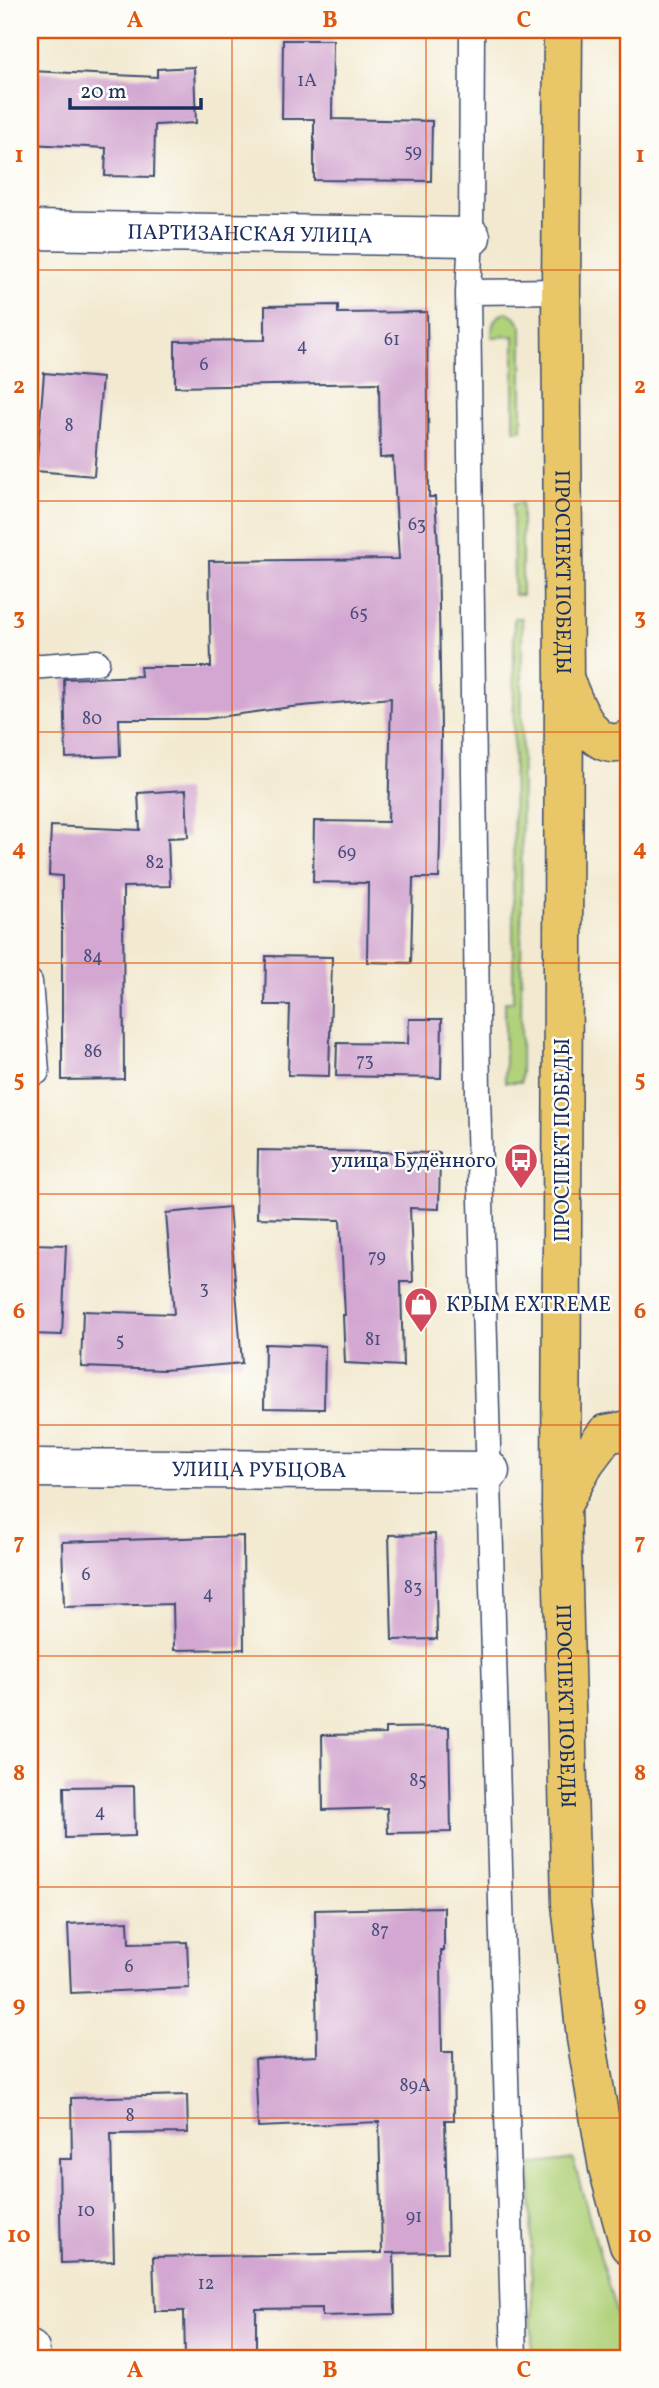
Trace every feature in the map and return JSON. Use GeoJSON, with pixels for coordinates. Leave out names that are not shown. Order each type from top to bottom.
{"type":"FeatureCollection","features":[{"type":"Feature","properties":{"kind":"main road","name":"ПРОСПЕКТ ПОБЕДЫ"},"geometry":{"type":"LineString","coordinates":[[563,30],[561,1508],[571,1904],[588,2051],[608,2168],[629,2245]]}},
{"type":"Feature","properties":{"kind":"main road"},"geometry":{"type":"LineString","coordinates":[[564,678],[580,716],[594,735],[607,742],[621,743],[629,738]]}},
{"type":"Feature","properties":{"kind":"main road"},"geometry":{"type":"LineString","coordinates":[[561,1508],[584,1462],[606,1434],[629,1430]]}},
{"type":"Feature","properties":{"kind":"street","name":"ПАРТИЗАНСКАЯ УЛИЦА"},"geometry":{"type":"LineString","coordinates":[[30,230],[471,237]]}},
{"type":"Feature","properties":{"kind":"street","name":"УЛИЦА РУБЦОВА"},"geometry":{"type":"LineString","coordinates":[[30,1468],[490,1471]]}},
{"type":"Feature","properties":{"kind":"street"},"geometry":{"type":"LineString","coordinates":[[30,2350],[30,2358]]}},
{"type":"Feature","properties":{"kind":"lane"},"geometry":{"type":"LineString","coordinates":[[472,30],[471,237],[468,292],[478,1081],[513,2358]]}},
{"type":"Feature","properties":{"kind":"lane"},"geometry":{"type":"LineString","coordinates":[[468,292],[561,291]]}},
{"type":"Feature","properties":{"kind":"lane"},"geometry":{"type":"LineString","coordinates":[[30,667],[97,662]]}},
{"type":"Feature","properties":{"kind":"lane"},"geometry":{"type":"LineString","coordinates":[[30,982],[37,1072]]}},
{"type":"Feature","properties":{"kind":"green space"},"geometry":{"type":"Polygon","coordinates":[[[507,312],[516,317],[522,327],[522,430],[514,430],[514,336],[492,337],[494,321],[507,312]]]}},
{"type":"Feature","properties":{"kind":"green space"},"geometry":{"type":"Polygon","coordinates":[[[522,503],[522,595],[514,595],[513,504],[522,503]]]}},
{"type":"Feature","properties":{"kind":"green space"},"geometry":{"type":"Polygon","coordinates":[[[514,618],[522,618],[521,1082],[505,1082],[505,1002],[513,1002],[514,618]]]}},
{"type":"Feature","properties":{"kind":"green space"},"geometry":{"type":"Polygon","coordinates":[[[573,2159],[622,2334],[625,2358],[532,2358],[531,2165],[573,2159]]]}},
{"type":"Feature","properties":{"kind":"building"},"geometry":{"type":"Polygon","coordinates":[[[283,40],[333,40],[332,119],[432,121],[431,181],[314,180],[314,119],[282,119],[283,40]]]}},
{"type":"Feature","properties":{"kind":"building"},"geometry":{"type":"Polygon","coordinates":[[[194,67],[196,123],[155,125],[154,177],[105,176],[106,148],[30,144],[30,71],[157,77],[157,69],[194,67]]]}},
{"type":"Feature","properties":{"kind":"building"},"geometry":{"type":"Polygon","coordinates":[[[338,305],[338,313],[427,312],[429,497],[435,497],[438,546],[440,840],[439,878],[413,878],[411,963],[367,962],[368,883],[313,882],[314,821],[388,822],[391,698],[291,707],[205,719],[119,719],[120,756],[66,758],[64,679],[141,676],[140,667],[211,667],[209,561],[399,559],[393,457],[380,458],[379,383],[175,387],[175,341],[265,340],[265,306],[338,305]]]}},
{"type":"Feature","properties":{"kind":"building"},"geometry":{"type":"Polygon","coordinates":[[[44,373],[102,378],[94,476],[36,471],[44,373]]]}},
{"type":"Feature","properties":{"kind":"building"},"geometry":{"type":"Polygon","coordinates":[[[186,790],[188,837],[168,838],[170,886],[123,887],[124,1079],[62,1080],[62,876],[49,875],[51,826],[140,830],[138,793],[186,790]]]}},
{"type":"Feature","properties":{"kind":"building"},"geometry":{"type":"Polygon","coordinates":[[[266,956],[332,957],[329,1076],[288,1075],[290,1005],[265,1005],[266,956]]]}},
{"type":"Feature","properties":{"kind":"building"},"geometry":{"type":"Polygon","coordinates":[[[409,1019],[442,1019],[441,1078],[336,1076],[337,1043],[408,1044],[409,1019]]]}},
{"type":"Feature","properties":{"kind":"building"},"geometry":{"type":"Polygon","coordinates":[[[258,1150],[440,1153],[439,1209],[410,1208],[413,1282],[401,1282],[403,1366],[345,1363],[340,1220],[257,1218],[258,1150]]]}},
{"type":"Feature","properties":{"kind":"building"},"geometry":{"type":"Polygon","coordinates":[[[229,1207],[242,1363],[164,1370],[81,1367],[83,1311],[174,1314],[166,1213],[229,1207]]]}},
{"type":"Feature","properties":{"kind":"building"},"geometry":{"type":"Polygon","coordinates":[[[30,1244],[66,1245],[62,1335],[30,1334],[30,1244]]]}},
{"type":"Feature","properties":{"kind":"building"},"geometry":{"type":"Polygon","coordinates":[[[265,1344],[325,1346],[324,1409],[264,1408],[265,1344]]]}},
{"type":"Feature","properties":{"kind":"building"},"geometry":{"type":"Polygon","coordinates":[[[435,1534],[437,1639],[392,1640],[389,1535],[435,1534]]]}},
{"type":"Feature","properties":{"kind":"building"},"geometry":{"type":"Polygon","coordinates":[[[243,1536],[244,1649],[174,1650],[173,1604],[64,1607],[62,1542],[243,1536]]]}},
{"type":"Feature","properties":{"kind":"building"},"geometry":{"type":"Polygon","coordinates":[[[449,1727],[451,1832],[388,1833],[387,1808],[323,1810],[322,1735],[385,1734],[385,1728],[449,1727]]]}},
{"type":"Feature","properties":{"kind":"building"},"geometry":{"type":"Polygon","coordinates":[[[134,1786],[135,1836],[65,1838],[64,1787],[134,1786]]]}},
{"type":"Feature","properties":{"kind":"building"},"geometry":{"type":"Polygon","coordinates":[[[444,1907],[444,1951],[441,1951],[442,2052],[453,2052],[454,2120],[445,2120],[448,2252],[386,2253],[394,2253],[395,2314],[322,2316],[322,2308],[256,2309],[256,2358],[185,2358],[184,2311],[155,2311],[153,2257],[382,2253],[379,2122],[258,2127],[255,2059],[317,2056],[315,1910],[444,1907]]]}},
{"type":"Feature","properties":{"kind":"building"},"geometry":{"type":"Polygon","coordinates":[[[128,1921],[129,1944],[187,1942],[189,1988],[71,1993],[68,1924],[128,1921]]]}},
{"type":"Feature","properties":{"kind":"building"},"geometry":{"type":"Polygon","coordinates":[[[187,2095],[188,2133],[111,2134],[114,2261],[61,2263],[59,2159],[72,2159],[71,2098],[187,2095]]]}},
{"type":"Feature","properties":{"kind":"place","name":"улица Будённого"},"geometry":{"type":"Point","coordinates":[521,1190]}},
{"type":"Feature","properties":{"kind":"place","name":"КРЫМ EXTREME"},"geometry":{"type":"Point","coordinates":[421,1334]}}]}
